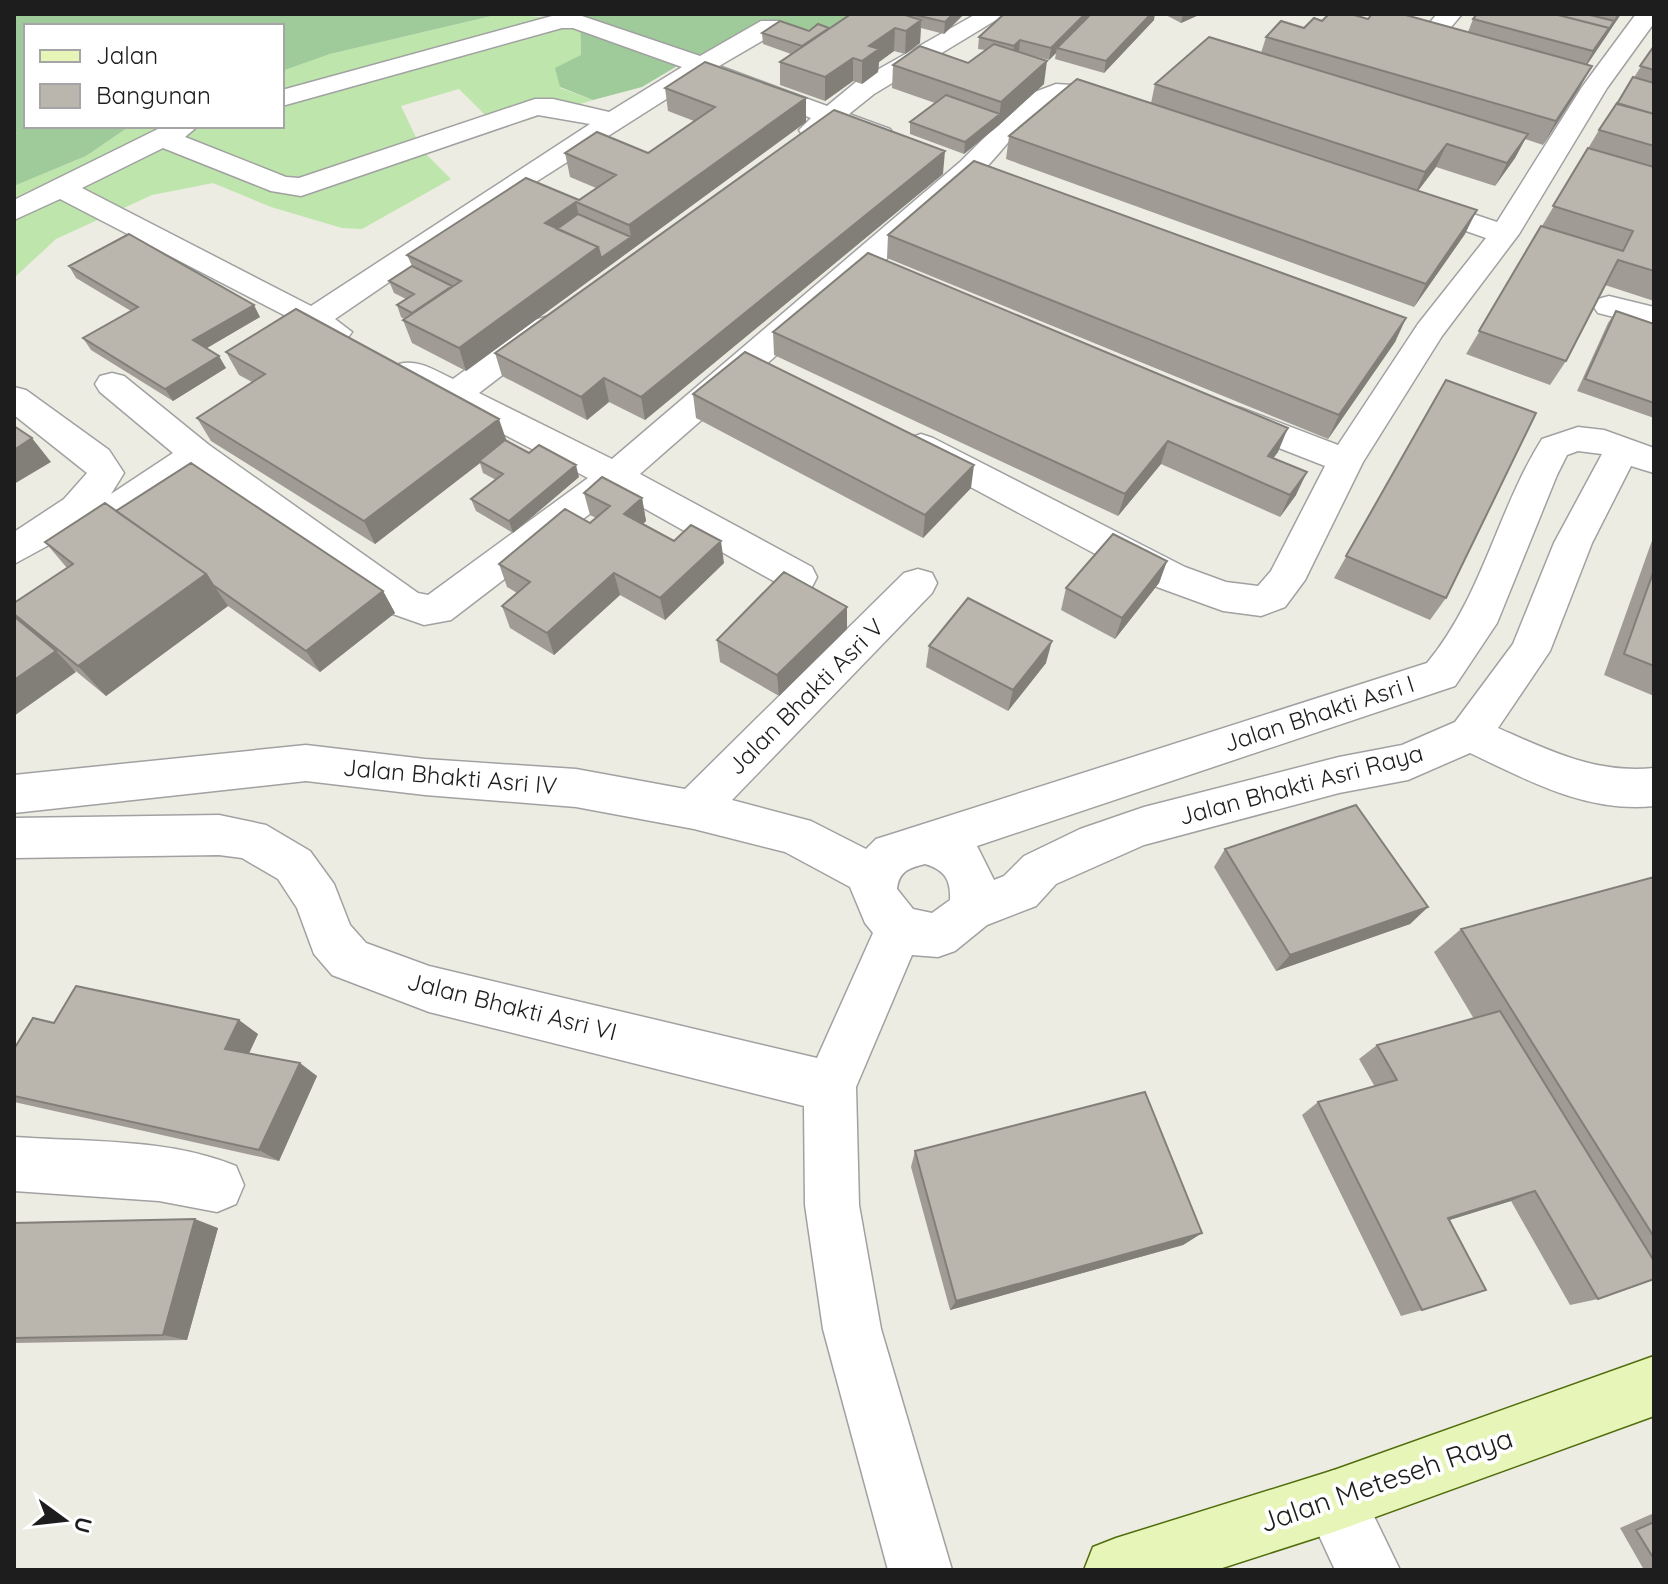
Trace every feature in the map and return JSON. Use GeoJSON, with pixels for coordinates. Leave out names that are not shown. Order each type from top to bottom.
{"type":"FeatureCollection","features":[{"type":"Feature","properties":{"kind":"main road","name":"Jalan Meteseh Raya"},"geometry":{"type":"LineString","coordinates":[[1116,1570],[1334,1501],[1654,1386]]}},
{"type":"Feature","properties":{"kind":"street"},"geometry":{"type":"LineString","coordinates":[[794,145],[865,88],[994,14]]}},
{"type":"Feature","properties":{"kind":"street"},"geometry":{"type":"LineString","coordinates":[[1427,40],[1450,14]]}},
{"type":"Feature","properties":{"kind":"street"},"geometry":{"type":"LineString","coordinates":[[892,430],[1171,577],[1223,596],[1261,601],[1277,592],[1286,580],[1414,326],[1504,234],[1566,161],[1595,87],[1648,14]]}},
{"type":"Feature","properties":{"kind":"street"},"geometry":{"type":"LineString","coordinates":[[284,97],[567,20],[700,66],[901,142]]}},
{"type":"Feature","properties":{"kind":"street"},"geometry":{"type":"LineString","coordinates":[[313,319],[612,121],[770,26]]}},
{"type":"Feature","properties":{"kind":"street"},"geometry":{"type":"LineString","coordinates":[[1399,31],[1457,48]]}},
{"type":"Feature","properties":{"kind":"street"},"geometry":{"type":"LineString","coordinates":[[1564,78],[1595,87]]}},
{"type":"Feature","properties":{"kind":"street"},"geometry":{"type":"LineString","coordinates":[[112,384],[197,454],[404,603],[424,610],[444,606],[766,364],[868,274],[970,168],[1049,92],[1086,92],[1149,113]]}},
{"type":"Feature","properties":{"kind":"street"},"geometry":{"type":"LineString","coordinates":[[14,211],[173,132],[281,185],[301,187],[541,106],[612,121]]}},
{"type":"Feature","properties":{"kind":"street"},"geometry":{"type":"LineString","coordinates":[[1521,147],[1566,161]]}},
{"type":"Feature","properties":{"kind":"street"},"geometry":{"type":"LineString","coordinates":[[942,158],[1000,178]]}},
{"type":"Feature","properties":{"kind":"street"},"geometry":{"type":"LineString","coordinates":[[60,188],[615,476],[798,577]]}},
{"type":"Feature","properties":{"kind":"street"},"geometry":{"type":"LineString","coordinates":[[1386,193],[1504,234]]}},
{"type":"Feature","properties":{"kind":"street"},"geometry":{"type":"LineString","coordinates":[[1609,306],[1654,317]]}},
{"type":"Feature","properties":{"kind":"street"},"geometry":{"type":"LineString","coordinates":[[454,395],[567,311]]}},
{"type":"Feature","properties":{"kind":"street"},"geometry":{"type":"LineString","coordinates":[[14,398],[96,459],[106,473],[96,491],[76,510],[14,550]]}},
{"type":"Feature","properties":{"kind":"street"},"geometry":{"type":"LineString","coordinates":[[1201,405],[1346,461]]}},
{"type":"Feature","properties":{"kind":"street","name":"Jalan Bhakti Asri I"},"geometry":{"type":"LineString","coordinates":[[925,844],[1441,675],[1465,649],[1481,621],[1514,532],[1548,458],[1566,438],[1581,436],[1638,455]]}},
{"type":"Feature","properties":{"kind":"street"},"geometry":{"type":"LineString","coordinates":[[14,577],[197,454]]}},
{"type":"Feature","properties":{"kind":"street","name":"Jalan Bhakti Asri Raya"},"geometry":{"type":"LineString","coordinates":[[971,910],[1020,891],[1040,870],[1096,843],[1144,826],[1339,775],[1408,762],[1470,734],[1530,651],[1573,543],[1638,455]]}},
{"type":"Feature","properties":{"kind":"street","name":"Jalan Bhakti Asri V"},"geometry":{"type":"LineString","coordinates":[[694,810],[918,583]]}},
{"type":"Feature","properties":{"kind":"street"},"geometry":{"type":"LineString","coordinates":[[1470,734],[1582,782],[1642,789],[1654,787]]}},
{"type":"Feature","properties":{"kind":"street","name":"Jalan Bhakti Asri IV"},"geometry":{"type":"LineString","coordinates":[[14,794],[306,763],[425,777],[576,788],[694,810],[795,835],[873,876]]}},
{"type":"Feature","properties":{"kind":"street","name":"Jalan Bhakti Asri VI"},"geometry":{"type":"LineString","coordinates":[[14,838],[219,835],[250,839],[294,865],[317,899],[331,938],[349,959],[429,989],[830,1087]]}},
{"type":"Feature","properties":{"kind":"street"},"geometry":{"type":"LineString","coordinates":[[925,844],[955,855],[973,880],[971,910],[953,928],[926,935],[899,929],[876,906],[873,876],[885,858],[903,847],[925,844]]}},
{"type":"Feature","properties":{"kind":"street"},"geometry":{"type":"LineString","coordinates":[[899,929],[830,1087],[832,1205],[852,1329],[920,1570]]}},
{"type":"Feature","properties":{"kind":"street"},"geometry":{"type":"LineString","coordinates":[[14,1164],[159,1174],[217,1185]]}},
{"type":"Feature","properties":{"kind":"street"},"geometry":{"type":"LineString","coordinates":[[1334,1501],[1368,1570]]}},
{"type":"Feature","properties":{"kind":"green space"},"geometry":{"type":"Polygon","coordinates":[[[14,14],[500,14],[330,54],[284,70],[284,24],[24,24],[24,128],[127,128],[86,156],[14,186],[14,14]]]}},
{"type":"Feature","properties":{"kind":"green space"},"geometry":{"type":"Polygon","coordinates":[[[500,14],[580,20],[581,55],[560,88],[593,100],[499,129],[459,89],[401,106],[422,150],[451,179],[362,229],[342,228],[271,207],[213,183],[152,195],[56,239],[14,278],[14,186],[86,156],[127,128],[284,128],[284,70],[330,54],[500,14]]]}},
{"type":"Feature","properties":{"kind":"green space"},"geometry":{"type":"Polygon","coordinates":[[[519,14],[876,14],[837,29],[798,30],[743,39],[684,62],[642,87],[593,100],[560,87],[555,68],[581,55],[580,20],[519,14]]]}},
{"type":"Feature","properties":{"kind":"building"},"geometry":{"type":"Polygon","coordinates":[[[851,14],[902,14],[921,20],[906,31],[895,28],[869,46],[879,49],[862,61],[853,58],[825,77],[780,62],[851,14]]]}},
{"type":"Feature","properties":{"kind":"building"},"geometry":{"type":"Polygon","coordinates":[[[911,14],[953,14],[945,22],[911,14]]]}},
{"type":"Feature","properties":{"kind":"building"},"geometry":{"type":"Polygon","coordinates":[[[1004,14],[1085,14],[1051,48],[1020,40],[1014,46],[979,37],[1004,14]]]}},
{"type":"Feature","properties":{"kind":"building"},"geometry":{"type":"Polygon","coordinates":[[[1091,14],[1151,14],[1106,61],[1057,48],[1091,14]]]}},
{"type":"Feature","properties":{"kind":"building"},"geometry":{"type":"Polygon","coordinates":[[[1329,14],[1351,14],[1368,19],[1372,14],[1402,14],[1592,66],[1556,121],[1266,37],[1281,21],[1304,28],[1314,18],[1322,21],[1329,14]]]}},
{"type":"Feature","properties":{"kind":"building"},"geometry":{"type":"Polygon","coordinates":[[[1477,14],[1554,14],[1609,28],[1593,51],[1473,19],[1477,14]]]}},
{"type":"Feature","properties":{"kind":"building"},"geometry":{"type":"Polygon","coordinates":[[[1554,14],[1586,14],[1614,21],[1603,39],[1609,28],[1554,14]]]}},
{"type":"Feature","properties":{"kind":"building"},"geometry":{"type":"Polygon","coordinates":[[[780,21],[809,31],[818,24],[829,28],[802,46],[762,33],[780,21]]]}},
{"type":"Feature","properties":{"kind":"building"},"geometry":{"type":"Polygon","coordinates":[[[1209,37],[1528,134],[1507,163],[1447,144],[1425,172],[1155,84],[1209,37]]]}},
{"type":"Feature","properties":{"kind":"building"},"geometry":{"type":"Polygon","coordinates":[[[994,44],[1047,61],[1001,102],[893,65],[920,46],[968,63],[994,44]]]}},
{"type":"Feature","properties":{"kind":"building"},"geometry":{"type":"Polygon","coordinates":[[[1654,46],[1654,70],[1640,66],[1654,46]]]}},
{"type":"Feature","properties":{"kind":"building"},"geometry":{"type":"Polygon","coordinates":[[[705,62],[806,98],[629,225],[576,202],[545,223],[598,247],[459,348],[403,320],[461,281],[407,255],[526,178],[579,200],[616,175],[565,153],[597,132],[648,153],[715,107],[665,88],[705,62]]]}},
{"type":"Feature","properties":{"kind":"building"},"geometry":{"type":"Polygon","coordinates":[[[1633,77],[1654,83],[1654,114],[1617,104],[1633,77]]]}},
{"type":"Feature","properties":{"kind":"building"},"geometry":{"type":"Polygon","coordinates":[[[1077,79],[1477,210],[1426,284],[1009,136],[1077,79]]]}},
{"type":"Feature","properties":{"kind":"building"},"geometry":{"type":"Polygon","coordinates":[[[946,95],[1000,114],[965,142],[910,122],[946,95]]]}},
{"type":"Feature","properties":{"kind":"building"},"geometry":{"type":"Polygon","coordinates":[[[1617,103],[1654,114],[1654,146],[1599,130],[1617,103]]]}},
{"type":"Feature","properties":{"kind":"building"},"geometry":{"type":"Polygon","coordinates":[[[834,110],[945,151],[641,397],[604,378],[581,397],[495,353],[834,110]]]}},
{"type":"Feature","properties":{"kind":"building"},"geometry":{"type":"Polygon","coordinates":[[[1588,148],[1654,167],[1654,271],[1618,260],[1566,361],[1479,331],[1541,226],[1623,251],[1633,231],[1553,206],[1588,148]]]}},
{"type":"Feature","properties":{"kind":"building"},"geometry":{"type":"Polygon","coordinates":[[[974,161],[1406,318],[1339,415],[888,235],[974,161]]]}},
{"type":"Feature","properties":{"kind":"building"},"geometry":{"type":"Polygon","coordinates":[[[578,214],[631,237],[601,258],[598,247],[557,229],[578,214]]]}},
{"type":"Feature","properties":{"kind":"building"},"geometry":{"type":"Polygon","coordinates":[[[129,234],[254,305],[193,340],[219,356],[165,389],[83,338],[138,307],[69,266],[129,234]]]}},
{"type":"Feature","properties":{"kind":"building"},"geometry":{"type":"Polygon","coordinates":[[[868,253],[1288,428],[1268,456],[1307,472],[1290,495],[1168,441],[1125,494],[773,332],[868,253]]]}},
{"type":"Feature","properties":{"kind":"building"},"geometry":{"type":"Polygon","coordinates":[[[412,266],[452,286],[412,313],[397,305],[414,294],[389,281],[412,266]]]}},
{"type":"Feature","properties":{"kind":"building"},"geometry":{"type":"Polygon","coordinates":[[[296,309],[499,419],[364,521],[197,418],[265,374],[226,352],[296,309]]]}},
{"type":"Feature","properties":{"kind":"building"},"geometry":{"type":"Polygon","coordinates":[[[1616,311],[1654,324],[1654,403],[1585,379],[1616,311]]]}},
{"type":"Feature","properties":{"kind":"building"},"geometry":{"type":"Polygon","coordinates":[[[745,352],[974,465],[925,515],[693,394],[745,352]]]}},
{"type":"Feature","properties":{"kind":"building"},"geometry":{"type":"Polygon","coordinates":[[[1446,380],[1536,413],[1446,598],[1346,556],[1446,380]]]}},
{"type":"Feature","properties":{"kind":"building"},"geometry":{"type":"Polygon","coordinates":[[[14,426],[32,438],[14,450],[14,426]]]}},
{"type":"Feature","properties":{"kind":"building"},"geometry":{"type":"Polygon","coordinates":[[[505,440],[529,453],[539,445],[576,465],[509,521],[471,499],[503,474],[479,461],[505,440]]]}},
{"type":"Feature","properties":{"kind":"building"},"geometry":{"type":"Polygon","coordinates":[[[191,463],[383,591],[306,651],[213,585],[206,574],[116,511],[191,463]]]}},
{"type":"Feature","properties":{"kind":"building"},"geometry":{"type":"Polygon","coordinates":[[[602,477],[642,498],[624,514],[674,541],[691,525],[721,541],[660,598],[614,573],[547,633],[502,606],[530,582],[499,564],[565,509],[590,523],[610,506],[584,493],[602,477]]]}},
{"type":"Feature","properties":{"kind":"building"},"geometry":{"type":"Polygon","coordinates":[[[105,503],[206,574],[78,666],[14,614],[14,603],[73,564],[45,542],[105,503]]]}},
{"type":"Feature","properties":{"kind":"building"},"geometry":{"type":"Polygon","coordinates":[[[1113,534],[1167,561],[1122,618],[1066,588],[1113,534]]]}},
{"type":"Feature","properties":{"kind":"building"},"geometry":{"type":"Polygon","coordinates":[[[1654,570],[1654,666],[1624,654],[1654,570]]]}},
{"type":"Feature","properties":{"kind":"building"},"geometry":{"type":"Polygon","coordinates":[[[784,572],[847,607],[777,675],[717,640],[784,572]]]}},
{"type":"Feature","properties":{"kind":"building"},"geometry":{"type":"Polygon","coordinates":[[[968,598],[1052,641],[1013,690],[929,646],[968,598]]]}},
{"type":"Feature","properties":{"kind":"building"},"geometry":{"type":"Polygon","coordinates":[[[14,619],[56,651],[14,680],[14,619]]]}},
{"type":"Feature","properties":{"kind":"building"},"geometry":{"type":"Polygon","coordinates":[[[1356,805],[1428,907],[1290,955],[1225,849],[1356,805]]]}},
{"type":"Feature","properties":{"kind":"building"},"geometry":{"type":"Polygon","coordinates":[[[1654,877],[1654,1237],[1461,929],[1654,877]]]}},
{"type":"Feature","properties":{"kind":"building"},"geometry":{"type":"Polygon","coordinates":[[[76,986],[239,1020],[225,1049],[300,1063],[259,1150],[14,1096],[14,1049],[33,1018],[54,1023],[76,986]]]}},
{"type":"Feature","properties":{"kind":"building"},"geometry":{"type":"Polygon","coordinates":[[[1500,1011],[1654,1261],[1654,1279],[1598,1299],[1535,1191],[1448,1218],[1486,1290],[1422,1310],[1318,1102],[1397,1080],[1377,1045],[1500,1011]]]}},
{"type":"Feature","properties":{"kind":"building"},"geometry":{"type":"Polygon","coordinates":[[[1145,1092],[1202,1233],[956,1301],[915,1151],[1145,1092]]]}},
{"type":"Feature","properties":{"kind":"building"},"geometry":{"type":"Polygon","coordinates":[[[195,1219],[163,1335],[14,1338],[14,1223],[195,1219]]]}},
{"type":"Feature","properties":{"kind":"building"},"geometry":{"type":"Polygon","coordinates":[[[1654,1522],[1654,1559],[1636,1530],[1654,1522]]]}}]}
